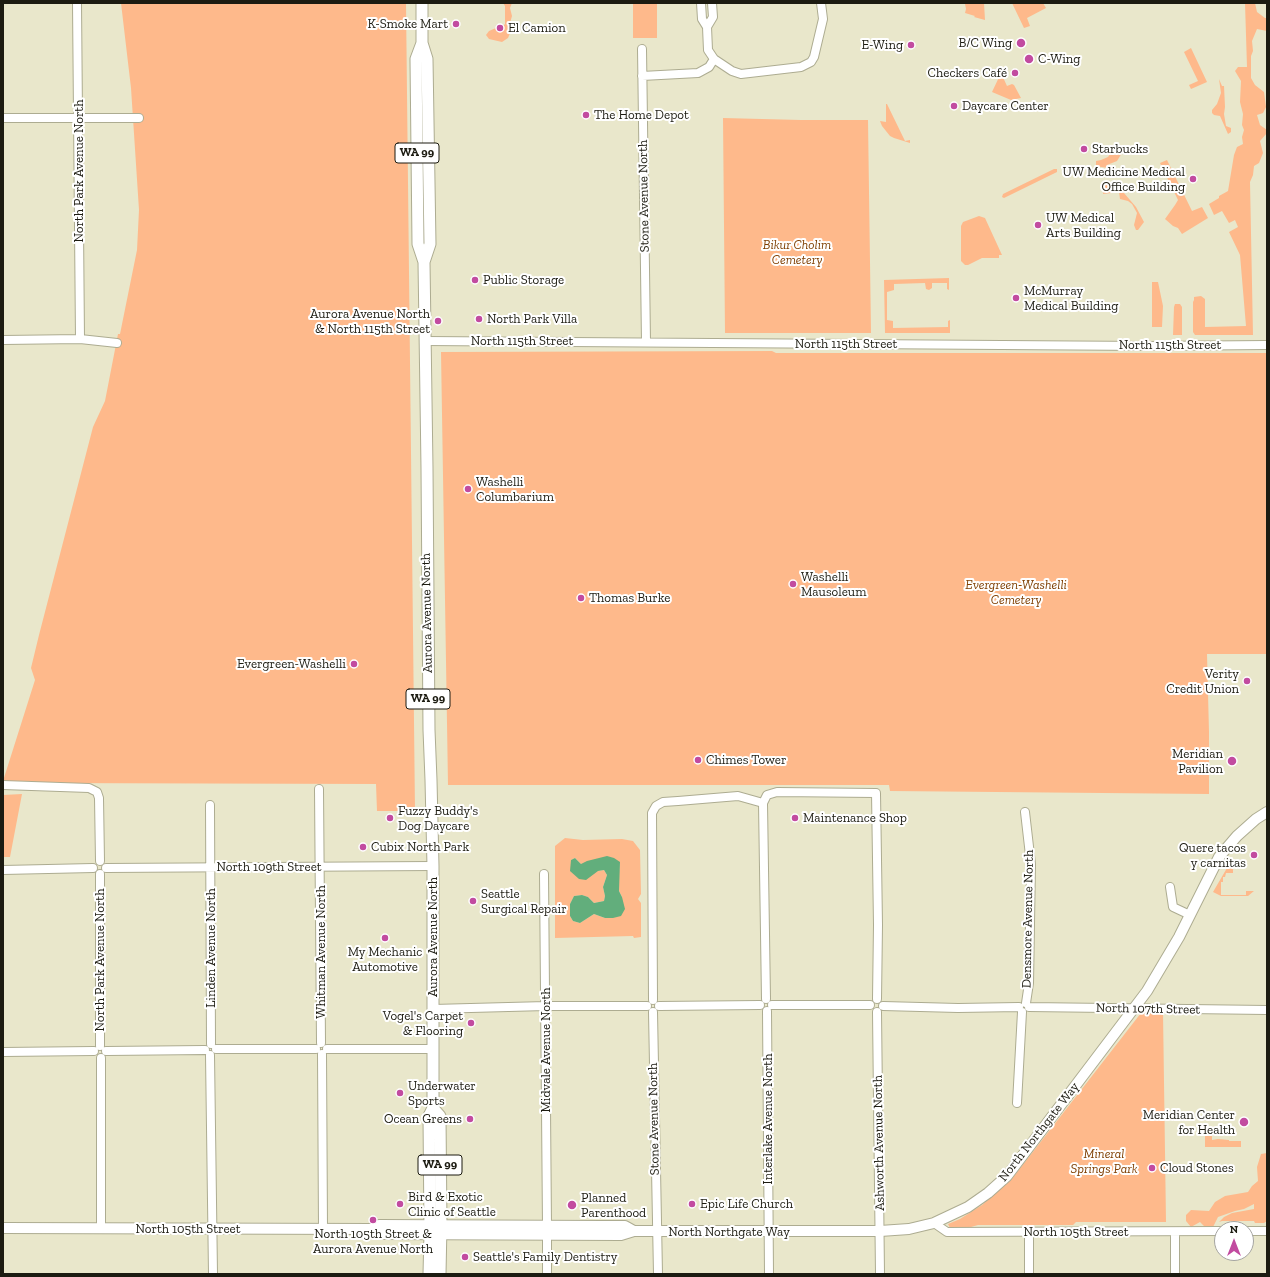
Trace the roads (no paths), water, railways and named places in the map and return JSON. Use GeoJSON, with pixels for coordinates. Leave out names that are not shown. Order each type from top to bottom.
{"type":"FeatureCollection","features":[{"type":"Feature","properties":{"kind":"highway","name":"Aurora Avenue North"},"geometry":{"type":"LineString","coordinates":[[422,3],[422,43],[427,59],[430,244],[424,262],[426,341],[428,730],[432,780],[433,866],[433,1108],[440,1116],[435,1230],[429,1274]]}},
{"type":"Feature","properties":{"kind":"highway","name":"Aurora Avenue North"},"geometry":{"type":"LineString","coordinates":[[435,1230],[440,1274]]}},
{"type":"Feature","properties":{"kind":"main road","name":"North Northgate Way"},"geometry":{"type":"LineString","coordinates":[[435,1230],[547,1230],[625,1226],[634,1231],[880,1231],[909,1229],[934,1223],[968,1207],[988,1193],[1006,1176],[1135,1008],[1158,974],[1214,867],[1226,848],[1248,826],[1267,812]]}},
{"type":"Feature","properties":{"kind":"main road","name":"North 105th Street"},"geometry":{"type":"LineString","coordinates":[[3,1228],[372,1229],[381,1234],[435,1230]]}},
{"type":"Feature","properties":{"kind":"street","name":"North Park Avenue North"},"geometry":{"type":"LineString","coordinates":[[77,3],[80,339]]}},
{"type":"Feature","properties":{"kind":"street"},"geometry":{"type":"LineString","coordinates":[[701,3],[702,19],[708,27]]}},
{"type":"Feature","properties":{"kind":"street"},"geometry":{"type":"LineString","coordinates":[[712,3],[712,17],[708,27],[708,50],[714,59],[732,71],[741,74],[793,68],[807,65],[811,62],[814,57],[823,19],[821,3]]}},
{"type":"Feature","properties":{"kind":"street","name":"Stone Avenue North"},"geometry":{"type":"LineString","coordinates":[[642,49],[646,342]]}},
{"type":"Feature","properties":{"kind":"street"},"geometry":{"type":"LineString","coordinates":[[642,76],[698,73],[709,67],[714,59]]}},
{"type":"Feature","properties":{"kind":"street"},"geometry":{"type":"LineString","coordinates":[[3,118],[139,118]]}},
{"type":"Feature","properties":{"kind":"street"},"geometry":{"type":"LineString","coordinates":[[3,340],[80,339],[117,343]]}},
{"type":"Feature","properties":{"kind":"street","name":"North 115th Street"},"geometry":{"type":"LineString","coordinates":[[426,341],[1139,346],[1267,345]]}},
{"type":"Feature","properties":{"kind":"street"},"geometry":{"type":"LineString","coordinates":[[3,785],[88,788],[97,792],[99,798],[103,864],[105,872],[100,874],[95,872],[93,868]]}},
{"type":"Feature","properties":{"kind":"street","name":"Whitman Avenue North"},"geometry":{"type":"LineString","coordinates":[[319,789],[323,1229]]}},
{"type":"Feature","properties":{"kind":"street"},"geometry":{"type":"LineString","coordinates":[[650,1003],[652,813],[656,806],[663,802],[738,796],[763,803],[767,795],[777,792],[876,794],[878,925],[877,999]]}},
{"type":"Feature","properties":{"kind":"street","name":"Interlake Avenue North"},"geometry":{"type":"LineString","coordinates":[[763,803],[770,1274]]}},
{"type":"Feature","properties":{"kind":"street","name":"Linden Avenue North"},"geometry":{"type":"LineString","coordinates":[[210,805],[210,1050],[213,1274]]}},
{"type":"Feature","properties":{"kind":"street","name":"Densmore Avenue North"},"geometry":{"type":"LineString","coordinates":[[1017,1103],[1024,1007],[1029,984],[1031,864],[1025,812]]}},
{"type":"Feature","properties":{"kind":"street"},"geometry":{"type":"LineString","coordinates":[[93,868],[96,863],[103,864]]}},
{"type":"Feature","properties":{"kind":"street","name":"North 109th Street"},"geometry":{"type":"LineString","coordinates":[[103,864],[210,867],[433,866]]}},
{"type":"Feature","properties":{"kind":"street"},"geometry":{"type":"LineString","coordinates":[[3,870],[93,868]]}},
{"type":"Feature","properties":{"kind":"street","name":"North Park Avenue North"},"geometry":{"type":"LineString","coordinates":[[100,874],[101,1228]]}},
{"type":"Feature","properties":{"kind":"street","name":"Midvale Avenue North"},"geometry":{"type":"LineString","coordinates":[[544,874],[547,1274]]}},
{"type":"Feature","properties":{"kind":"street"},"geometry":{"type":"LineString","coordinates":[[1170,887],[1173,907],[1190,914]]}},
{"type":"Feature","properties":{"kind":"street"},"geometry":{"type":"LineString","coordinates":[[870,1005],[872,1001],[877,999]]}},
{"type":"Feature","properties":{"kind":"street"},"geometry":{"type":"LineString","coordinates":[[870,1005],[873,1011],[877,1012],[881,1010],[883,1006],[882,1001],[877,999]]}},
{"type":"Feature","properties":{"kind":"street"},"geometry":{"type":"LineString","coordinates":[[433,1009],[658,1002],[656,1009],[766,1005],[870,1005]]}},
{"type":"Feature","properties":{"kind":"street","name":"North 107th Street"},"geometry":{"type":"LineString","coordinates":[[883,1006],[958,1008],[1024,1007],[1267,1010]]}},
{"type":"Feature","properties":{"kind":"street","name":"Stone Avenue North"},"geometry":{"type":"LineString","coordinates":[[656,1009],[655,1182],[658,1274]]}},
{"type":"Feature","properties":{"kind":"street","name":"Ashworth Avenue North"},"geometry":{"type":"LineString","coordinates":[[877,1012],[880,1274]]}},
{"type":"Feature","properties":{"kind":"street"},"geometry":{"type":"LineString","coordinates":[[3,1052],[433,1049]]}},
{"type":"Feature","properties":{"kind":"street","name":"North 105th Street"},"geometry":{"type":"LineString","coordinates":[[934,1223],[947,1232],[1214,1231]]}},
{"type":"Feature","properties":{"kind":"street"},"geometry":{"type":"LineString","coordinates":[[1254,1231],[1267,1231]]}},
{"type":"Feature","properties":{"kind":"street"},"geometry":{"type":"LineString","coordinates":[[1029,1232],[1029,1274]]}},
{"type":"Feature","properties":{"kind":"street"},"geometry":{"type":"LineString","coordinates":[[1175,1232],[1175,1274]]}},
{"type":"Feature","properties":{"kind":"place","name":"K-Smoke Mart"},"geometry":{"type":"Point","coordinates":[456,24]}},
{"type":"Feature","properties":{"kind":"place","name":"El Camion"},"geometry":{"type":"Point","coordinates":[500,28]}},
{"type":"Feature","properties":{"kind":"place","name":"B/C Wing"},"geometry":{"type":"Point","coordinates":[1021,43]}},
{"type":"Feature","properties":{"kind":"place","name":"E-Wing"},"geometry":{"type":"Point","coordinates":[911,45]}},
{"type":"Feature","properties":{"kind":"place","name":"C-Wing"},"geometry":{"type":"Point","coordinates":[1029,59]}},
{"type":"Feature","properties":{"kind":"place","name":"Checkers Café"},"geometry":{"type":"Point","coordinates":[1015,73]}},
{"type":"Feature","properties":{"kind":"place","name":"Daycare Center"},"geometry":{"type":"Point","coordinates":[954,106]}},
{"type":"Feature","properties":{"kind":"place","name":"The Home Depot"},"geometry":{"type":"Point","coordinates":[586,115]}},
{"type":"Feature","properties":{"kind":"place","name":"Starbucks"},"geometry":{"type":"Point","coordinates":[1084,149]}},
{"type":"Feature","properties":{"kind":"place","name":"UW Medicine Medical Office Building"},"geometry":{"type":"Point","coordinates":[1193,179]}},
{"type":"Feature","properties":{"kind":"place","name":"UW Medical Arts Building"},"geometry":{"type":"Point","coordinates":[1038,225]}},
{"type":"Feature","properties":{"kind":"place","name":"Public Storage"},"geometry":{"type":"Point","coordinates":[475,280]}},
{"type":"Feature","properties":{"kind":"place","name":"McMurray Medical Building"},"geometry":{"type":"Point","coordinates":[1016,298]}},
{"type":"Feature","properties":{"kind":"place","name":"North Park Villa"},"geometry":{"type":"Point","coordinates":[479,319]}},
{"type":"Feature","properties":{"kind":"place","name":"Aurora Avenue North & North 115th Street"},"geometry":{"type":"Point","coordinates":[438,321]}},
{"type":"Feature","properties":{"kind":"place","name":"Washelli Columbarium"},"geometry":{"type":"Point","coordinates":[468,489]}},
{"type":"Feature","properties":{"kind":"place","name":"Washelli Mausoleum"},"geometry":{"type":"Point","coordinates":[793,584]}},
{"type":"Feature","properties":{"kind":"place","name":"Thomas Burke"},"geometry":{"type":"Point","coordinates":[581,598]}},
{"type":"Feature","properties":{"kind":"place","name":"Evergreen-Washelli"},"geometry":{"type":"Point","coordinates":[354,664]}},
{"type":"Feature","properties":{"kind":"place","name":"Verity Credit Union"},"geometry":{"type":"Point","coordinates":[1247,681]}},
{"type":"Feature","properties":{"kind":"place","name":"Chimes Tower"},"geometry":{"type":"Point","coordinates":[698,760]}},
{"type":"Feature","properties":{"kind":"place","name":"Meridian Pavilion"},"geometry":{"type":"Point","coordinates":[1232,761]}},
{"type":"Feature","properties":{"kind":"place","name":"Fuzzy Buddy's Dog Daycare"},"geometry":{"type":"Point","coordinates":[390,818]}},
{"type":"Feature","properties":{"kind":"place","name":"Maintenance Shop"},"geometry":{"type":"Point","coordinates":[795,818]}},
{"type":"Feature","properties":{"kind":"place","name":"Cubix North Park"},"geometry":{"type":"Point","coordinates":[363,847]}},
{"type":"Feature","properties":{"kind":"place","name":"Quere tacos y carnitas"},"geometry":{"type":"Point","coordinates":[1254,855]}},
{"type":"Feature","properties":{"kind":"place","name":"Seattle Surgical Repair"},"geometry":{"type":"Point","coordinates":[473,901]}},
{"type":"Feature","properties":{"kind":"place","name":"My Mechanic Automotive"},"geometry":{"type":"Point","coordinates":[385,938]}},
{"type":"Feature","properties":{"kind":"place","name":"Vogel's Carpet & Flooring"},"geometry":{"type":"Point","coordinates":[471,1023]}},
{"type":"Feature","properties":{"kind":"place","name":"Underwater Sports"},"geometry":{"type":"Point","coordinates":[400,1093]}},
{"type":"Feature","properties":{"kind":"place","name":"Ocean Greens"},"geometry":{"type":"Point","coordinates":[470,1119]}},
{"type":"Feature","properties":{"kind":"place","name":"Meridian Center for Health"},"geometry":{"type":"Point","coordinates":[1244,1122]}},
{"type":"Feature","properties":{"kind":"place","name":"Cloud Stones"},"geometry":{"type":"Point","coordinates":[1152,1168]}},
{"type":"Feature","properties":{"kind":"place","name":"Bird & Exotic Clinic of Seattle"},"geometry":{"type":"Point","coordinates":[400,1204]}},
{"type":"Feature","properties":{"kind":"place","name":"Epic Life Church"},"geometry":{"type":"Point","coordinates":[692,1204]}},
{"type":"Feature","properties":{"kind":"place","name":"Planned Parenthood"},"geometry":{"type":"Point","coordinates":[572,1205]}},
{"type":"Feature","properties":{"kind":"place","name":"North 105th Street & Aurora Avenue North"},"geometry":{"type":"Point","coordinates":[373,1220]}},
{"type":"Feature","properties":{"kind":"place","name":"Seattle's Family Dentistry"},"geometry":{"type":"Point","coordinates":[465,1257]}},
{"type":"Feature","properties":{"kind":"park label","name":"Bikur Cholim Cemetery"},"geometry":{"type":"Point","coordinates":[797,252]}},
{"type":"Feature","properties":{"kind":"park label","name":"Evergreen-Washelli Cemetery"},"geometry":{"type":"Point","coordinates":[1016,592]}},
{"type":"Feature","properties":{"kind":"park label","name":"Mineral Springs Park"},"geometry":{"type":"Point","coordinates":[1104,1162]}}]}
